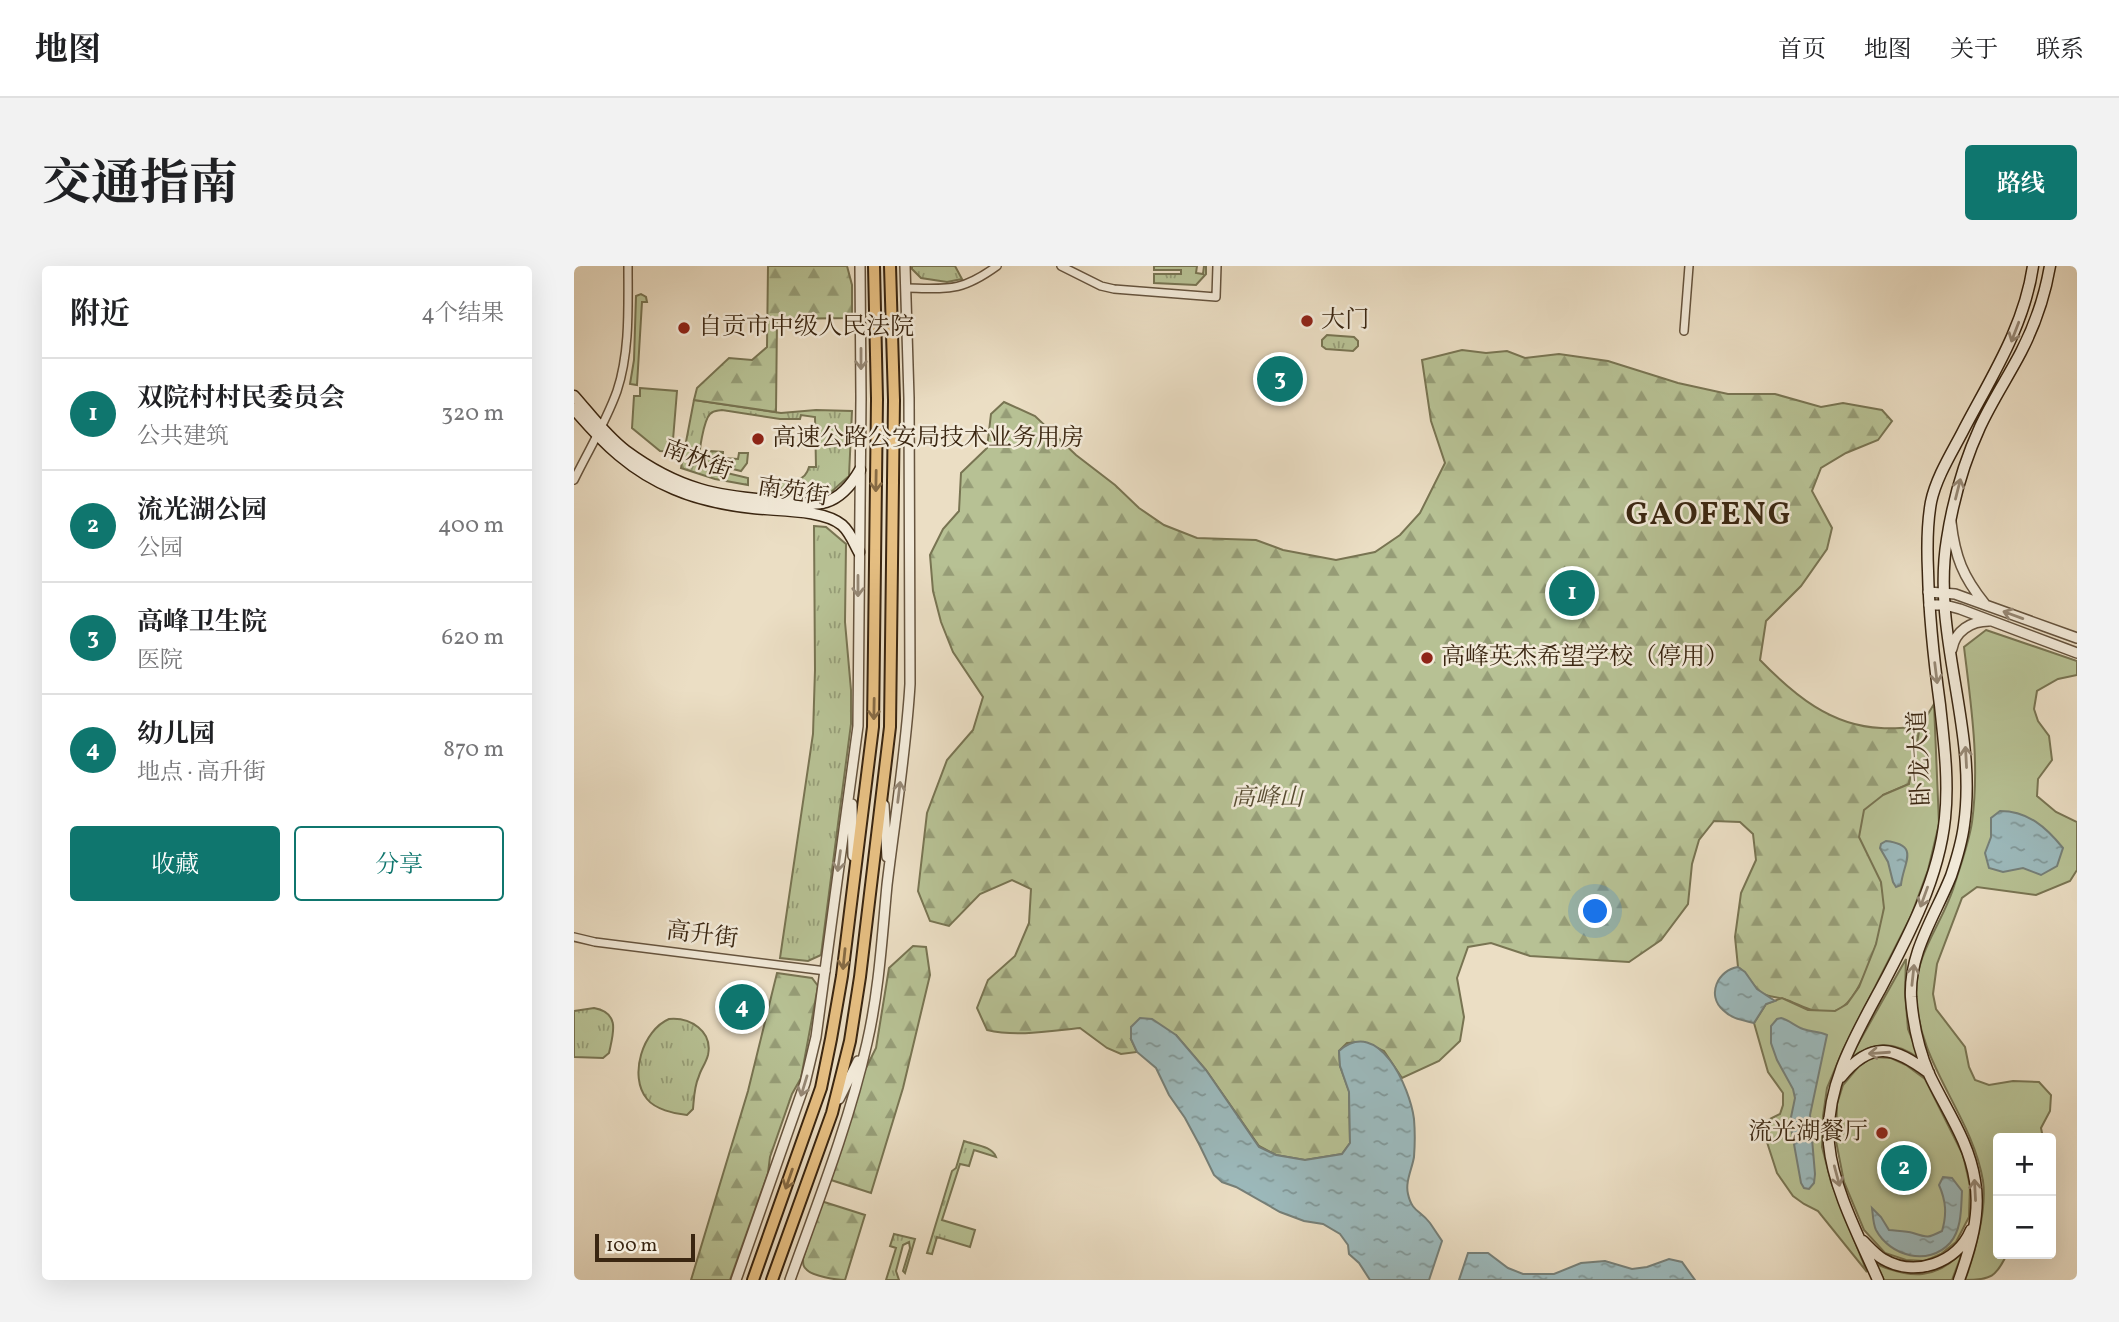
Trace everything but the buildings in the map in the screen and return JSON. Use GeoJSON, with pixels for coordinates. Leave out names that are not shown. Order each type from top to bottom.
{"type":"FeatureCollection","features":[{"type":"Feature","properties":{"kind":"highway"},"geometry":{"type":"LineString","coordinates":[[753,1280],[821,1088],[842,976],[873,727],[877,412],[874,266]]}},
{"type":"Feature","properties":{"kind":"highway"},"geometry":{"type":"LineString","coordinates":[[772,1280],[832,1113],[850,1041],[890,727],[894,400],[890,266]]}},
{"type":"Feature","properties":{"kind":"main road","name":"卧龙大道"},"geometry":{"type":"LineString","coordinates":[[1878,1280],[1838,1182],[1829,1144],[1830,1114],[1836,1084],[1848,1050],[1917,918],[1935,869],[1945,820],[1947,785],[1928,593],[1928,538],[1932,500],[1944,466],[2010,344],[2023,312],[2033,266]]}},
{"type":"Feature","properties":{"kind":"main road","name":"卧龙大道"},"geometry":{"type":"LineString","coordinates":[[1959,1280],[1969,1251],[1975,1218],[1976,1183],[1968,1152],[1929,1073],[1914,1029],[1911,992],[1915,959],[1951,876],[1964,826],[1966,754],[1945,605],[1946,543],[1962,472],[1980,426],[2022,350],[2035,318],[2050,266]]}},
{"type":"Feature","properties":{"kind":"main road","name":"南林街"},"geometry":{"type":"LineString","coordinates":[[574,396],[599,432]]}},
{"type":"Feature","properties":{"kind":"main road","name":"南林街"},"geometry":{"type":"LineString","coordinates":[[574,410],[599,432],[653,469],[696,488],[731,497],[824,503],[845,491],[860,470]]}},
{"type":"Feature","properties":{"kind":"main road","name":"南苑街"},"geometry":{"type":"LineString","coordinates":[[599,432],[617,455],[648,477],[693,496],[741,507],[814,514],[832,519],[849,533],[859,552]]}},
{"type":"Feature","properties":{"kind":"main road"},"geometry":{"type":"LineString","coordinates":[[1928,538],[1933,551],[1938,552],[1946,543]]}},
{"type":"Feature","properties":{"kind":"main road"},"geometry":{"type":"LineString","coordinates":[[1933,650],[1937,636],[1947,638],[1951,648]]}},
{"type":"Feature","properties":{"kind":"main road"},"geometry":{"type":"LineString","coordinates":[[1836,1084],[1852,1064],[1865,1054],[1882,1051],[1896,1052],[1929,1073]]}},
{"type":"Feature","properties":{"kind":"main road"},"geometry":{"type":"LineString","coordinates":[[1860,1238],[1883,1259],[1904,1266],[1924,1267],[1942,1261],[1959,1248],[1969,1235],[1975,1218]]}},
{"type":"Feature","properties":{"kind":"street"},"geometry":{"type":"LineString","coordinates":[[574,480],[616,394],[624,360],[628,266]]}},
{"type":"Feature","properties":{"kind":"street"},"geometry":{"type":"LineString","coordinates":[[736,1280],[805,1083],[816,1037],[858,726],[860,266]]}},
{"type":"Feature","properties":{"kind":"street"},"geometry":{"type":"LineString","coordinates":[[790,1280],[849,1109],[867,1042],[881,955],[907,731],[909,398],[905,266]]}},
{"type":"Feature","properties":{"kind":"street"},"geometry":{"type":"LineString","coordinates":[[906,288],[959,287],[977,280],[997,266]]}},
{"type":"Feature","properties":{"kind":"street"},"geometry":{"type":"LineString","coordinates":[[1061,266],[1101,286],[1114,289],[1216,297],[1217,266]]}},
{"type":"Feature","properties":{"kind":"street"},"geometry":{"type":"LineString","coordinates":[[1684,331],[1689,266]]}},
{"type":"Feature","properties":{"kind":"street"},"geometry":{"type":"LineString","coordinates":[[1951,516],[1954,544],[1961,567],[1986,606]]}},
{"type":"Feature","properties":{"kind":"street"},"geometry":{"type":"LineString","coordinates":[[1928,593],[1944,592],[2077,638]]}},
{"type":"Feature","properties":{"kind":"street"},"geometry":{"type":"LineString","coordinates":[[1929,605],[1945,605],[2077,653]]}},
{"type":"Feature","properties":{"kind":"street"},"geometry":{"type":"LineString","coordinates":[[1951,648],[1953,641],[1969,625],[1978,621],[1994,621]]}},
{"type":"Feature","properties":{"kind":"street"},"geometry":{"type":"LineString","coordinates":[[851,777],[853,876]]}},
{"type":"Feature","properties":{"kind":"street"},"geometry":{"type":"LineString","coordinates":[[883,778],[888,884]]}},
{"type":"Feature","properties":{"kind":"street","name":"高升街"},"geometry":{"type":"LineString","coordinates":[[574,937],[595,942],[826,971]]}},
{"type":"Feature","properties":{"kind":"street"},"geometry":{"type":"LineString","coordinates":[[832,1113],[867,1042]]}},
{"type":"Feature","properties":{"kind":"green space"},"geometry":{"type":"Polygon","coordinates":[[[768,266],[847,266],[852,285],[852,318],[777,319],[776,412],[694,400],[697,388],[729,358],[752,360],[767,347],[768,266]]]}},
{"type":"Feature","properties":{"kind":"green space"},"geometry":{"type":"Polygon","coordinates":[[[912,266],[955,266],[962,279],[947,282],[921,278],[912,266]]]}},
{"type":"Feature","properties":{"kind":"green space"},"geometry":{"type":"Polygon","coordinates":[[[1154,266],[1197,266],[1196,273],[1203,274],[1206,266],[1206,274],[1196,285],[1154,283],[1154,274],[1181,274],[1181,270],[1154,270],[1154,266]]]}},
{"type":"Feature","properties":{"kind":"green space"},"geometry":{"type":"Polygon","coordinates":[[[641,294],[646,297],[647,302],[642,302],[637,385],[630,384],[634,360],[636,296],[641,294]]]}},
{"type":"Feature","properties":{"kind":"green space"},"geometry":{"type":"Polygon","coordinates":[[[1327,335],[1354,337],[1358,346],[1353,351],[1326,349],[1322,346],[1322,340],[1327,335]]]}},
{"type":"Feature","properties":{"kind":"green space","name":"高峰山"},"geometry":{"type":"Polygon","coordinates":[[[1462,350],[1486,353],[1507,351],[1525,358],[1559,354],[1608,361],[1678,383],[1728,394],[1775,394],[1821,407],[1843,403],[1882,410],[1892,421],[1878,440],[1846,453],[1821,468],[1812,491],[1832,528],[1827,549],[1801,586],[1766,621],[1760,660],[1800,696],[1830,715],[1863,726],[1920,727],[1909,784],[1883,795],[1883,919],[1875,949],[1853,995],[1844,1006],[1835,1011],[1815,1011],[1763,994],[1738,967],[1735,937],[1741,893],[1756,860],[1753,834],[1740,822],[1714,821],[1699,840],[1692,864],[1688,904],[1661,940],[1629,962],[1530,956],[1491,943],[1468,947],[1457,978],[1464,1017],[1460,1041],[1439,1061],[1402,1078],[1384,1051],[1364,1042],[1347,1043],[1339,1051],[1340,1066],[1349,1091],[1350,1143],[1342,1154],[1305,1160],[1276,1155],[1259,1146],[1206,1070],[1176,1035],[1131,1039],[1137,1052],[1121,1054],[1107,1048],[1080,1028],[1022,1033],[987,1030],[977,1008],[988,980],[1015,956],[1029,923],[1031,889],[1012,880],[980,894],[949,926],[930,921],[918,891],[927,813],[947,760],[973,730],[983,697],[953,652],[941,622],[933,591],[930,555],[943,529],[959,511],[961,473],[987,448],[991,414],[1004,402],[1035,416],[1076,455],[1115,485],[1139,508],[1164,525],[1197,538],[1256,540],[1283,550],[1336,560],[1375,552],[1400,535],[1420,513],[1445,463],[1431,421],[1422,360],[1462,350]]]}},
{"type":"Feature","properties":{"kind":"green space"},"geometry":{"type":"Polygon","coordinates":[[[640,388],[677,391],[672,452],[660,451],[632,428],[634,396],[640,396],[640,388]]]}},
{"type":"Feature","properties":{"kind":"green space"},"geometry":{"type":"Polygon","coordinates":[[[694,400],[781,413],[852,411],[849,476],[830,493],[762,487],[761,481],[799,479],[807,473],[809,467],[816,467],[815,417],[801,415],[800,419],[780,419],[722,410],[713,412],[708,417],[702,437],[700,462],[706,468],[748,478],[748,485],[715,479],[681,468],[694,400]]]}},
{"type":"Feature","properties":{"kind":"green space"},"geometry":{"type":"Polygon","coordinates":[[[710,451],[723,452],[723,458],[738,459],[739,453],[748,453],[747,463],[741,471],[708,463],[704,456],[710,451]]]}},
{"type":"Feature","properties":{"kind":"green space"},"geometry":{"type":"Polygon","coordinates":[[[814,526],[826,527],[846,544],[845,622],[851,724],[821,955],[808,961],[780,958],[813,734],[814,526]]]}},
{"type":"Feature","properties":{"kind":"green space"},"geometry":{"type":"Polygon","coordinates":[[[1986,630],[2077,661],[2077,675],[2058,679],[2037,691],[2034,709],[2038,721],[2049,736],[2052,760],[2038,779],[2037,796],[2056,812],[2077,822],[2077,870],[2070,881],[2036,895],[1977,887],[1962,898],[1937,964],[1933,994],[1936,1009],[1965,1047],[1975,1080],[1989,1085],[2013,1081],[2039,1082],[2051,1095],[2050,1111],[2041,1128],[2042,1133],[1993,1133],[1993,1259],[2004,1259],[1992,1276],[1965,1280],[1979,1231],[1983,1181],[1968,1133],[1925,1043],[1916,993],[1925,950],[1950,897],[1971,830],[1975,756],[1964,647],[1986,630]]]}},
{"type":"Feature","properties":{"kind":"green space"},"geometry":{"type":"Polygon","coordinates":[[[1934,704],[1939,824],[1928,870],[1911,916],[1843,1050],[1827,1088],[1823,1116],[1822,1147],[1831,1182],[1867,1272],[1818,1211],[1793,1196],[1777,1173],[1765,1136],[1768,1120],[1780,1114],[1783,1093],[1768,1072],[1754,1023],[1766,1004],[1782,998],[1808,1010],[1835,1011],[1847,1004],[1859,987],[1876,944],[1884,908],[1881,882],[1859,837],[1864,810],[1883,795],[1909,784],[1920,727],[1934,704]]]}},
{"type":"Feature","properties":{"kind":"green space"},"geometry":{"type":"Polygon","coordinates":[[[913,946],[926,947],[930,975],[903,1088],[871,1193],[828,1179],[865,1070],[876,1048],[889,968],[913,946]]]}},
{"type":"Feature","properties":{"kind":"green space"},"geometry":{"type":"Polygon","coordinates":[[[1906,959],[1908,1029],[1920,1059],[1902,1049],[1884,1045],[1867,1049],[1849,1060],[1906,959]]]}},
{"type":"Feature","properties":{"kind":"green space"},"geometry":{"type":"Polygon","coordinates":[[[777,973],[812,978],[818,986],[801,1078],[792,1094],[770,1157],[768,1173],[730,1280],[691,1280],[748,1091],[777,973]]]}},
{"type":"Feature","properties":{"kind":"green space"},"geometry":{"type":"Polygon","coordinates":[[[594,1008],[608,1014],[612,1019],[613,1032],[609,1053],[603,1058],[574,1057],[574,1011],[594,1008]]]}},
{"type":"Feature","properties":{"kind":"green space"},"geometry":{"type":"Polygon","coordinates":[[[669,1019],[685,1020],[698,1027],[709,1046],[696,1084],[693,1109],[687,1115],[655,1106],[641,1089],[641,1054],[652,1033],[669,1019]]]}},
{"type":"Feature","properties":{"kind":"green space"},"geometry":{"type":"Polygon","coordinates":[[[1873,1057],[1891,1058],[1925,1079],[1963,1155],[1970,1186],[1969,1217],[1956,1242],[1941,1254],[1925,1261],[1906,1260],[1885,1253],[1864,1230],[1844,1182],[1836,1141],[1837,1104],[1843,1085],[1859,1066],[1873,1057]]]}},
{"type":"Feature","properties":{"kind":"green space"},"geometry":{"type":"Polygon","coordinates":[[[964,1141],[987,1148],[996,1157],[974,1150],[969,1166],[960,1164],[942,1220],[975,1230],[970,1247],[937,1237],[932,1254],[927,1253],[952,1171],[956,1168],[964,1141]]]}},
{"type":"Feature","properties":{"kind":"green space"},"geometry":{"type":"Polygon","coordinates":[[[821,1201],[865,1215],[845,1280],[814,1274],[804,1265],[803,1259],[821,1201]]]}},
{"type":"Feature","properties":{"kind":"green space"},"geometry":{"type":"Polygon","coordinates":[[[894,1234],[915,1239],[905,1273],[903,1271],[910,1248],[909,1242],[903,1245],[896,1271],[899,1280],[886,1280],[896,1248],[890,1246],[894,1234]]]}},
{"type":"Feature","properties":{"kind":"green space"},"geometry":{"type":"Polygon","coordinates":[[[1963,1251],[1952,1280],[1884,1280],[1876,1264],[1901,1272],[1922,1274],[1943,1267],[1963,1251]]]}},
{"type":"Feature","properties":{"kind":"water"},"geometry":{"type":"Polygon","coordinates":[[[2000,811],[2028,817],[2050,833],[2063,848],[2057,866],[2041,875],[2023,868],[2003,872],[1989,868],[1985,853],[1991,837],[1991,818],[2000,811]]]}},
{"type":"Feature","properties":{"kind":"water"},"geometry":{"type":"Polygon","coordinates":[[[1886,841],[1897,843],[1907,851],[1901,885],[1896,887],[1880,848],[1886,841]]]}},
{"type":"Feature","properties":{"kind":"water"},"geometry":{"type":"Polygon","coordinates":[[[1738,967],[1757,989],[1775,1001],[1766,1004],[1754,1023],[1730,1015],[1718,1004],[1715,997],[1720,978],[1738,967]]]}},
{"type":"Feature","properties":{"kind":"water"},"geometry":{"type":"Polygon","coordinates":[[[1140,1018],[1152,1019],[1176,1035],[1206,1070],[1259,1147],[1276,1155],[1305,1160],[1342,1154],[1350,1143],[1349,1092],[1340,1066],[1339,1051],[1354,1043],[1367,1042],[1379,1049],[1399,1075],[1414,1119],[1414,1157],[1407,1185],[1408,1194],[1414,1208],[1430,1223],[1442,1241],[1429,1280],[1370,1280],[1359,1263],[1349,1254],[1348,1245],[1340,1234],[1323,1224],[1304,1221],[1280,1212],[1222,1182],[1214,1175],[1156,1068],[1137,1052],[1131,1039],[1131,1027],[1140,1018]]]}},
{"type":"Feature","properties":{"kind":"water"},"geometry":{"type":"Polygon","coordinates":[[[1781,1018],[1803,1029],[1827,1035],[1810,1115],[1815,1174],[1814,1183],[1809,1189],[1804,1188],[1801,1183],[1790,1122],[1795,1098],[1793,1089],[1771,1043],[1771,1026],[1781,1018]]]}},
{"type":"Feature","properties":{"kind":"water"},"geometry":{"type":"Polygon","coordinates":[[[1943,1177],[1952,1178],[1962,1191],[1959,1225],[1950,1243],[1931,1255],[1921,1256],[1900,1252],[1890,1246],[1876,1230],[1872,1208],[1889,1230],[1934,1235],[1942,1231],[1945,1219],[1939,1185],[1943,1177]]]}},
{"type":"Feature","properties":{"kind":"water"},"geometry":{"type":"Polygon","coordinates":[[[1468,1253],[1488,1253],[1508,1268],[1523,1274],[1554,1274],[1581,1263],[1605,1261],[1632,1269],[1669,1259],[1682,1262],[1695,1280],[1459,1280],[1468,1253]]]}},
{"type":"Feature","properties":{"kind":"place","name":"大门"},"geometry":{"type":"Point","coordinates":[1307,321]}},
{"type":"Feature","properties":{"kind":"place","name":"自贡市中级人民法院"},"geometry":{"type":"Point","coordinates":[684,328]}},
{"type":"Feature","properties":{"kind":"place","name":"高峰卫生院"},"geometry":{"type":"Point","coordinates":[1280,379]}},
{"type":"Feature","properties":{"kind":"place","name":"高速公路公安局技术业务用房"},"geometry":{"type":"Point","coordinates":[758,439]}},
{"type":"Feature","properties":{"kind":"place","name":"双院村村民委员会"},"geometry":{"type":"Point","coordinates":[1572,593]}},
{"type":"Feature","properties":{"kind":"place","name":"高峰英杰希望学校（停用）"},"geometry":{"type":"Point","coordinates":[1427,658]}},
{"type":"Feature","properties":{"kind":"place","name":"幼儿园"},"geometry":{"type":"Point","coordinates":[742,1007]}},
{"type":"Feature","properties":{"kind":"place","name":"流光湖餐厅"},"geometry":{"type":"Point","coordinates":[1882,1133]}},
{"type":"Feature","properties":{"kind":"place","name":"流光湖公园"},"geometry":{"type":"Point","coordinates":[1904,1168]}},
{"type":"Feature","properties":{"kind":"district","name":"GAOFENG"},"geometry":{"type":"Point","coordinates":[1709,516]}}]}
